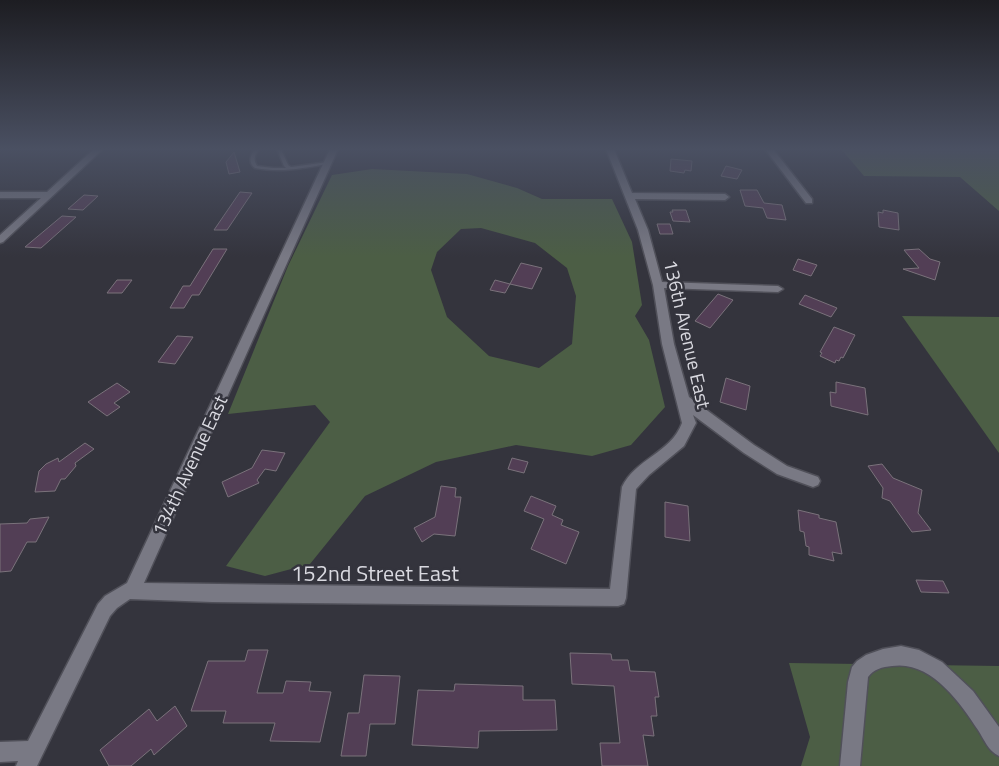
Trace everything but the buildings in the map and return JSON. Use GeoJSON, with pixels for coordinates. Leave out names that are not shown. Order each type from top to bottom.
{"type":"FeatureCollection","features":[{"type":"Feature","properties":{"kind":"street"},"geometry":{"type":"LineString","coordinates":[[0,240],[60,185]]}},
{"type":"Feature","properties":{"kind":"street","name":"134th Avenue East"},"geometry":{"type":"LineString","coordinates":[[132,591],[318,185]]}},
{"type":"Feature","properties":{"kind":"street","name":"136th Avenue East"},"geometry":{"type":"LineString","coordinates":[[618,598],[629,487],[638,475],[682,440],[687,434],[689,423],[668,344],[658,285],[643,230],[624,185]]}},
{"type":"Feature","properties":{"kind":"street"},"geometry":{"type":"LineString","coordinates":[[797,185],[810,201]]}},
{"type":"Feature","properties":{"kind":"street"},"geometry":{"type":"LineString","coordinates":[[0,195],[49,195]]}},
{"type":"Feature","properties":{"kind":"street"},"geometry":{"type":"LineString","coordinates":[[629,196],[725,197]]}},
{"type":"Feature","properties":{"kind":"street"},"geometry":{"type":"LineString","coordinates":[[658,285],[778,288]]}},
{"type":"Feature","properties":{"kind":"street"},"geometry":{"type":"LineString","coordinates":[[683,400],[782,470],[813,481]]}},
{"type":"Feature","properties":{"kind":"street"},"geometry":{"type":"LineString","coordinates":[[0,752],[29,758],[104,610],[120,595],[132,591]]}},
{"type":"Feature","properties":{"kind":"street","name":"152nd Street East"},"geometry":{"type":"LineString","coordinates":[[132,591],[212,594],[618,598]]}},
{"type":"Feature","properties":{"kind":"street"},"geometry":{"type":"LineString","coordinates":[[850,766],[859,675],[870,662],[901,654],[913,656],[933,666],[969,699],[985,721],[999,746]]}},
{"type":"Feature","properties":{"kind":"green space"},"geometry":{"type":"Polygon","coordinates":[[[327,185],[505,185],[542,199],[612,199],[632,242],[642,305],[635,316],[649,340],[665,407],[631,445],[592,456],[516,445],[436,462],[365,496],[310,564],[265,576],[226,566],[330,422],[315,405],[228,414],[288,266],[327,185]],[[481,228],[461,229],[437,252],[431,270],[447,317],[489,356],[539,368],[572,344],[576,296],[567,268],[535,243],[481,228]]]}},
{"type":"Feature","properties":{"kind":"green space"},"geometry":{"type":"Polygon","coordinates":[[[969,185],[999,185],[999,211],[969,185]]]}},
{"type":"Feature","properties":{"kind":"green space"},"geometry":{"type":"Polygon","coordinates":[[[902,316],[999,317],[999,453],[902,316]]]}},
{"type":"Feature","properties":{"kind":"green space"},"geometry":{"type":"Polygon","coordinates":[[[789,663],[999,666],[999,766],[801,766],[810,737],[789,663]]]}}]}
